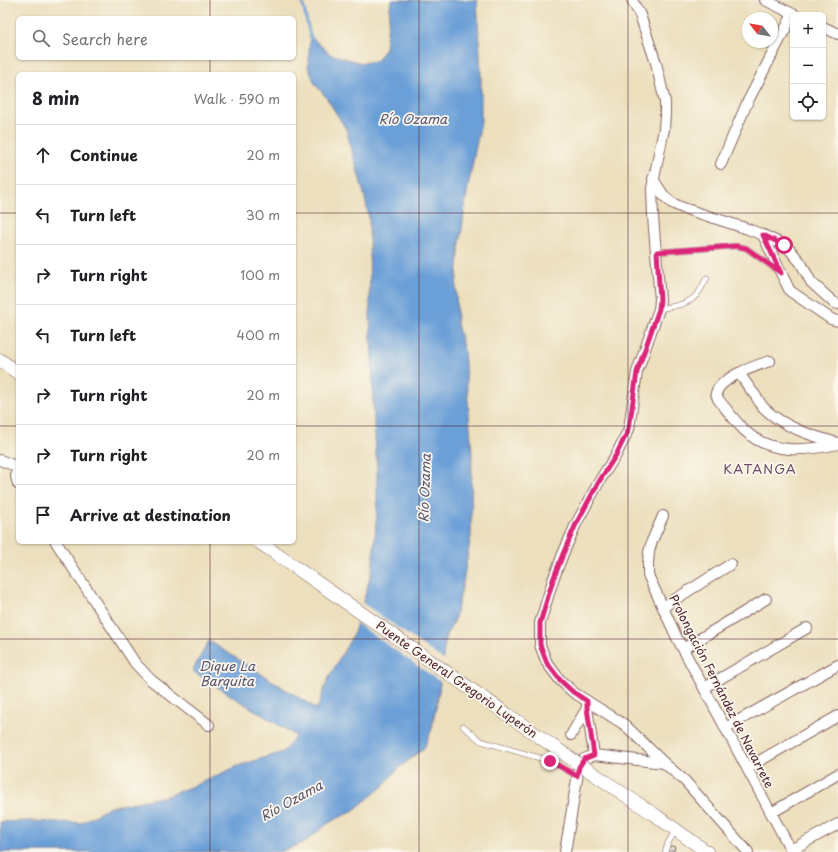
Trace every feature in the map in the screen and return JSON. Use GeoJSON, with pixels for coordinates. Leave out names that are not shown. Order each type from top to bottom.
{"type":"FeatureCollection","features":[{"type":"Feature","properties":{"kind":"street"},"geometry":{"type":"LineString","coordinates":[[632,0],[640,15],[656,63],[665,102],[664,129],[653,179],[652,198],[657,252],[660,300],[659,309],[637,372],[629,429],[616,455],[600,480],[576,524],[563,554],[553,580],[540,623],[540,645],[547,663],[560,680],[587,704],[626,725],[685,782],[748,852]]}},
{"type":"Feature","properties":{"kind":"street"},"geometry":{"type":"LineString","coordinates":[[765,0],[790,12]]}},
{"type":"Feature","properties":{"kind":"street"},"geometry":{"type":"LineString","coordinates":[[721,164],[746,103],[790,21]]}},
{"type":"Feature","properties":{"kind":"street"},"geometry":{"type":"LineString","coordinates":[[826,28],[838,34]]}},
{"type":"Feature","properties":{"kind":"street"},"geometry":{"type":"LineString","coordinates":[[653,179],[664,196],[672,203],[748,229],[784,245],[801,263],[811,282],[833,302],[838,304]]}},
{"type":"Feature","properties":{"kind":"street"},"geometry":{"type":"LineString","coordinates":[[763,235],[790,291],[831,319],[838,321]]}},
{"type":"Feature","properties":{"kind":"street"},"geometry":{"type":"LineString","coordinates":[[0,360],[16,372]]}},
{"type":"Feature","properties":{"kind":"street"},"geometry":{"type":"LineString","coordinates":[[770,361],[739,373],[720,386],[716,393],[718,400],[745,431],[766,444],[785,449],[805,450],[838,443]]}},
{"type":"Feature","properties":{"kind":"street"},"geometry":{"type":"LineString","coordinates":[[739,373],[763,407],[775,417],[787,425],[801,431],[838,443]]}},
{"type":"Feature","properties":{"kind":"street"},"geometry":{"type":"LineString","coordinates":[[0,460],[16,467]]}},
{"type":"Feature","properties":{"kind":"street","name":"Prolongación Fernández de Navarrete"},"geometry":{"type":"LineString","coordinates":[[663,516],[649,552],[648,575],[683,649],[792,851]]}},
{"type":"Feature","properties":{"kind":"street"},"geometry":{"type":"LineString","coordinates":[[57,544],[135,664],[150,680],[209,725]]}},
{"type":"Feature","properties":{"kind":"street","name":"Puente General Gregorio Luperón"},"geometry":{"type":"LineString","coordinates":[[262,544],[707,852]]}},
{"type":"Feature","properties":{"kind":"street"},"geometry":{"type":"LineString","coordinates":[[663,607],[731,564]]}},
{"type":"Feature","properties":{"kind":"street"},"geometry":{"type":"LineString","coordinates":[[683,649],[766,599]]}},
{"type":"Feature","properties":{"kind":"street"},"geometry":{"type":"LineString","coordinates":[[704,688],[807,628]]}},
{"type":"Feature","properties":{"kind":"street"},"geometry":{"type":"LineString","coordinates":[[725,728],[838,665]]}},
{"type":"Feature","properties":{"kind":"street"},"geometry":{"type":"LineString","coordinates":[[571,735],[587,704]]}},
{"type":"Feature","properties":{"kind":"street"},"geometry":{"type":"LineString","coordinates":[[587,704],[594,755]]}},
{"type":"Feature","properties":{"kind":"street"},"geometry":{"type":"LineString","coordinates":[[747,768],[838,716]]}},
{"type":"Feature","properties":{"kind":"street"},"geometry":{"type":"LineString","coordinates":[[565,852],[577,776],[579,767],[584,759],[594,755],[664,763]]}},
{"type":"Feature","properties":{"kind":"street"},"geometry":{"type":"LineString","coordinates":[[771,813],[838,774]]}},
{"type":"Feature","properties":{"kind":"street"},"geometry":{"type":"LineString","coordinates":[[792,851],[838,824]]}},
{"type":"Feature","properties":{"kind":"lane"},"geometry":{"type":"LineString","coordinates":[[657,252],[736,246],[746,248],[781,273]]}},
{"type":"Feature","properties":{"kind":"lane"},"geometry":{"type":"LineString","coordinates":[[659,309],[678,306],[690,301],[699,292],[707,278]]}},
{"type":"Feature","properties":{"kind":"lane"},"geometry":{"type":"LineString","coordinates":[[463,726],[481,741],[550,761],[577,776]]}},
{"type":"Feature","properties":{"kind":"lane"},"geometry":{"type":"LineString","coordinates":[[664,852],[676,830]]}},
{"type":"Feature","properties":{"kind":"water","name":"Río Ozama"},"geometry":{"type":"Polygon","coordinates":[[[391,0],[477,0],[481,73],[481,121],[467,192],[456,288],[457,324],[464,350],[472,453],[471,536],[462,588],[454,622],[446,635],[439,691],[432,729],[424,748],[399,768],[381,788],[354,810],[327,824],[305,842],[280,852],[0,852],[0,822],[29,821],[81,823],[110,807],[167,796],[238,766],[283,752],[296,736],[192,671],[209,641],[317,709],[328,679],[354,633],[372,571],[377,511],[377,473],[370,317],[369,218],[346,129],[326,97],[315,84],[308,66],[310,36],[330,54],[361,63],[377,61],[385,48],[391,0]]]}},
{"type":"Feature","properties":{"kind":"pier"},"geometry":{"type":"Polygon","coordinates":[[[361,602],[445,661],[442,683],[355,622],[361,602]]]}},
{"type":"Feature","properties":{"kind":"building"},"geometry":{"type":"Polygon","coordinates":[[[669,847],[675,847],[673,852],[667,852],[669,847]]]}},
{"type":"Feature","properties":{"kind":"waterway"},"geometry":{"type":"LineString","coordinates":[[302,0],[312,39]]}},
{"type":"Feature","properties":{"kind":"district","name":"KATANGA"},"geometry":{"type":"Point","coordinates":[760,468]}},
{"type":"Feature","properties":{"kind":"route"},"geometry":{"type":"LineString","coordinates":[[550,761],[577,776],[579,767],[584,759],[594,755],[587,701],[573,692],[560,680],[547,663],[540,645],[540,623],[553,580],[576,524],[600,480],[616,455],[629,429],[637,372],[659,309],[660,300],[657,252],[736,246],[746,248],[781,273],[763,235],[784,245]]}},
{"type":"Feature","properties":{"kind":"water label","name":"Dique La Barquita"},"geometry":{"type":"Point","coordinates":[227,672]}}]}
